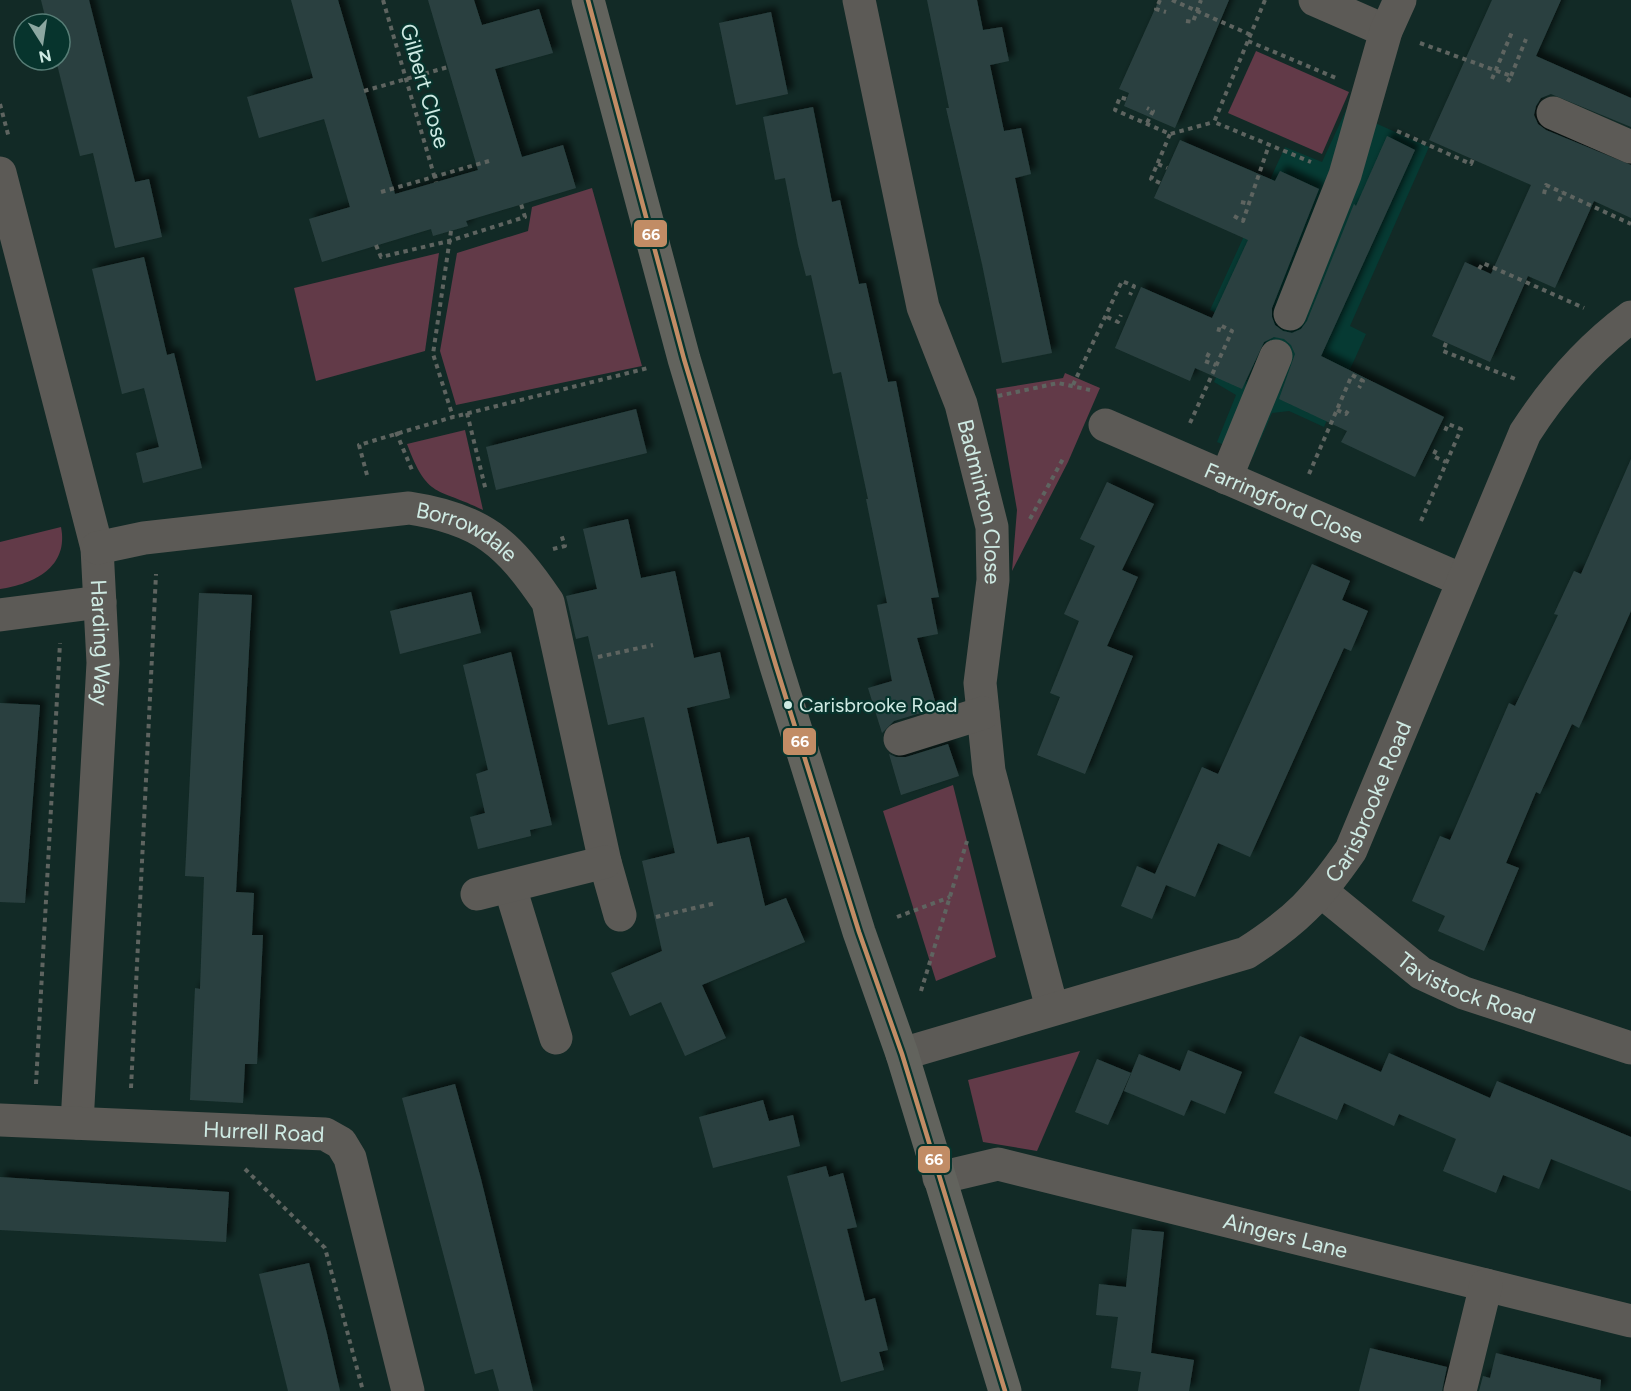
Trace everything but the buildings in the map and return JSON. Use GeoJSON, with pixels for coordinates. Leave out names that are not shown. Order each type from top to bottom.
{"type":"FeatureCollection","features":[{"type":"Feature","properties":{"kind":"main road"},"geometry":{"type":"LineString","coordinates":[[588,0],[684,359],[776,666],[859,932],[902,1054],[1005,1391]]}},
{"type":"Feature","properties":{"kind":"street","name":"Badminton Close"},"geometry":{"type":"LineString","coordinates":[[859,0],[923,307],[961,404],[992,527],[993,580],[980,683],[988,771],[1052,1008]]}},
{"type":"Feature","properties":{"kind":"street"},"geometry":{"type":"LineString","coordinates":[[1315,0],[1386,31]]}},
{"type":"Feature","properties":{"kind":"street"},"geometry":{"type":"LineString","coordinates":[[1290,314],[1345,175],[1386,31],[1400,0]]}},
{"type":"Feature","properties":{"kind":"street"},"geometry":{"type":"LineString","coordinates":[[1553,113],[1631,147]]}},
{"type":"Feature","properties":{"kind":"street","name":"Harding Way"},"geometry":{"type":"LineString","coordinates":[[6,161],[97,548],[103,663],[77,1123]]}},
{"type":"Feature","properties":{"kind":"street","name":"Carisbrooke Road"},"geometry":{"type":"LineString","coordinates":[[902,1054],[964,1037],[1052,1008],[1203,968],[1246,953],[1284,928],[1322,892],[1351,850],[1525,433],[1551,392],[1626,321]]}},
{"type":"Feature","properties":{"kind":"street"},"geometry":{"type":"LineString","coordinates":[[1226,478],[1276,356]]}},
{"type":"Feature","properties":{"kind":"street","name":"Farringford Close"},"geometry":{"type":"LineString","coordinates":[[1105,425],[1174,457],[1462,580]]}},
{"type":"Feature","properties":{"kind":"street","name":"Borrowdale"},"geometry":{"type":"LineString","coordinates":[[97,548],[144,538],[409,508],[438,513],[469,524],[496,538],[526,570],[548,602],[605,862],[620,915]]}},
{"type":"Feature","properties":{"kind":"street"},"geometry":{"type":"LineString","coordinates":[[0,615],[100,602]]}},
{"type":"Feature","properties":{"kind":"street"},"geometry":{"type":"LineString","coordinates":[[900,739],[983,713]]}},
{"type":"Feature","properties":{"kind":"street"},"geometry":{"type":"LineString","coordinates":[[477,894],[605,862]]}},
{"type":"Feature","properties":{"kind":"street"},"geometry":{"type":"LineString","coordinates":[[510,887],[556,1038]]}},
{"type":"Feature","properties":{"kind":"street","name":"Tavistock Road"},"geometry":{"type":"LineString","coordinates":[[1322,892],[1421,973],[1464,993],[1631,1048]]}},
{"type":"Feature","properties":{"kind":"street","name":"Hurrell Road"},"geometry":{"type":"LineString","coordinates":[[0,1120],[325,1134],[341,1143],[350,1158],[408,1391]]}},
{"type":"Feature","properties":{"kind":"street","name":"Aingers Lane"},"geometry":{"type":"LineString","coordinates":[[939,1178],[998,1164],[1631,1321]]}},
{"type":"Feature","properties":{"kind":"street"},"geometry":{"type":"LineString","coordinates":[[1460,1391],[1486,1285]]}},
{"type":"Feature","properties":{"kind":"path","name":"Gilbert Close"},"geometry":{"type":"LineString","coordinates":[[383,0],[436,182]]}},
{"type":"Feature","properties":{"kind":"path"},"geometry":{"type":"LineString","coordinates":[[1160,0],[1156,9],[1166,12]]}},
{"type":"Feature","properties":{"kind":"path"},"geometry":{"type":"LineString","coordinates":[[1172,0],[1251,35]]}},
{"type":"Feature","properties":{"kind":"path"},"geometry":{"type":"LineString","coordinates":[[1186,21],[1193,22],[1201,0]]}},
{"type":"Feature","properties":{"kind":"path"},"geometry":{"type":"LineString","coordinates":[[1214,122],[1264,0]]}},
{"type":"Feature","properties":{"kind":"path"},"geometry":{"type":"LineString","coordinates":[[1386,31],[1511,76]]}},
{"type":"Feature","properties":{"kind":"path"},"geometry":{"type":"LineString","coordinates":[[1492,79],[1512,32]]}},
{"type":"Feature","properties":{"kind":"path"},"geometry":{"type":"LineString","coordinates":[[1506,85],[1526,39]]}},
{"type":"Feature","properties":{"kind":"path"},"geometry":{"type":"LineString","coordinates":[[1248,42],[1363,113],[1457,155],[1471,164],[1473,159]]}},
{"type":"Feature","properties":{"kind":"path"},"geometry":{"type":"LineString","coordinates":[[364,91],[448,67]]}},
{"type":"Feature","properties":{"kind":"path"},"geometry":{"type":"LineString","coordinates":[[1126,99],[1120,97],[1115,110],[1170,134],[1214,122],[1345,175]]}},
{"type":"Feature","properties":{"kind":"path"},"geometry":{"type":"LineString","coordinates":[[0,104],[6,161]]}},
{"type":"Feature","properties":{"kind":"path"},"geometry":{"type":"LineString","coordinates":[[1147,108],[1153,111],[1147,124]]}},
{"type":"Feature","properties":{"kind":"path"},"geometry":{"type":"LineString","coordinates":[[1160,183],[1151,179],[1170,134]]}},
{"type":"Feature","properties":{"kind":"path"},"geometry":{"type":"LineString","coordinates":[[1234,216],[1243,221],[1269,144]]}},
{"type":"Feature","properties":{"kind":"path"},"geometry":{"type":"LineString","coordinates":[[381,192],[489,160]]}},
{"type":"Feature","properties":{"kind":"path"},"geometry":{"type":"LineString","coordinates":[[1158,164],[1167,168]]}},
{"type":"Feature","properties":{"kind":"path"},"geometry":{"type":"LineString","coordinates":[[1544,194],[1546,185],[1631,224]]}},
{"type":"Feature","properties":{"kind":"path"},"geometry":{"type":"LineString","coordinates":[[1559,201],[1563,192]]}},
{"type":"Feature","properties":{"kind":"path"},"geometry":{"type":"LineString","coordinates":[[1241,202],[1250,204]]}},
{"type":"Feature","properties":{"kind":"path"},"geometry":{"type":"LineString","coordinates":[[376,245],[381,257],[449,241],[525,217],[521,204]]}},
{"type":"Feature","properties":{"kind":"path"},"geometry":{"type":"LineString","coordinates":[[451,231],[433,354],[453,417]]}},
{"type":"Feature","properties":{"kind":"path"},"geometry":{"type":"LineString","coordinates":[[1479,269],[1483,263],[1626,321]]}},
{"type":"Feature","properties":{"kind":"path"},"geometry":{"type":"LineString","coordinates":[[1508,274],[1511,268]]}},
{"type":"Feature","properties":{"kind":"path"},"geometry":{"type":"LineString","coordinates":[[1494,275],[1496,269]]}},
{"type":"Feature","properties":{"kind":"path"},"geometry":{"type":"LineString","coordinates":[[1522,279],[1525,275]]}},
{"type":"Feature","properties":{"kind":"path"},"geometry":{"type":"LineString","coordinates":[[1073,385],[1122,281],[1134,286],[1130,295]]}},
{"type":"Feature","properties":{"kind":"path"},"geometry":{"type":"LineString","coordinates":[[1107,317],[1118,322],[1121,315]]}},
{"type":"Feature","properties":{"kind":"path"},"geometry":{"type":"LineString","coordinates":[[1174,457],[1232,332],[1220,325],[1218,333]]}},
{"type":"Feature","properties":{"kind":"path"},"geometry":{"type":"LineString","coordinates":[[1446,343],[1443,351],[1551,392]]}},
{"type":"Feature","properties":{"kind":"path"},"geometry":{"type":"LineString","coordinates":[[1457,357],[1461,349]]}},
{"type":"Feature","properties":{"kind":"path"},"geometry":{"type":"LineString","coordinates":[[1209,353],[1206,361],[1216,366]]}},
{"type":"Feature","properties":{"kind":"path"},"geometry":{"type":"LineString","coordinates":[[376,510],[359,445],[467,413],[648,368]]}},
{"type":"Feature","properties":{"kind":"path"},"geometry":{"type":"LineString","coordinates":[[1294,508],[1352,375],[1363,381],[1359,388]]}},
{"type":"Feature","properties":{"kind":"path"},"geometry":{"type":"LineString","coordinates":[[961,404],[1058,383],[1073,385],[1095,392],[1083,413],[1105,425]]}},
{"type":"Feature","properties":{"kind":"path"},"geometry":{"type":"LineString","coordinates":[[1337,410],[1346,414],[1349,409]]}},
{"type":"Feature","properties":{"kind":"path"},"geometry":{"type":"LineString","coordinates":[[467,413],[488,502]]}},
{"type":"Feature","properties":{"kind":"path"},"geometry":{"type":"LineString","coordinates":[[1406,555],[1461,429],[1448,424],[1445,430]]}},
{"type":"Feature","properties":{"kind":"path"},"geometry":{"type":"LineString","coordinates":[[1436,450],[1433,456],[1446,462]]}},
{"type":"Feature","properties":{"kind":"path"},"geometry":{"type":"LineString","coordinates":[[1026,526],[1064,457]]}},
{"type":"Feature","properties":{"kind":"path"},"geometry":{"type":"LineString","coordinates":[[131,1096],[156,568]]}},
{"type":"Feature","properties":{"kind":"path"},"geometry":{"type":"LineString","coordinates":[[31,1089],[38,1082],[60,643],[52,638]]}},
{"type":"Feature","properties":{"kind":"path"},"geometry":{"type":"LineString","coordinates":[[595,657],[653,645]]}},
{"type":"Feature","properties":{"kind":"path"},"geometry":{"type":"LineString","coordinates":[[921,992],[968,840]]}},
{"type":"Feature","properties":{"kind":"path"},"geometry":{"type":"LineString","coordinates":[[897,917],[950,897]]}},
{"type":"Feature","properties":{"kind":"path"},"geometry":{"type":"LineString","coordinates":[[653,917],[716,903]]}},
{"type":"Feature","properties":{"kind":"path"},"geometry":{"type":"LineString","coordinates":[[244,1158],[243,1167],[325,1248],[363,1391]]}},
{"type":"Feature","properties":{"kind":"shaded area"},"geometry":{"type":"Polygon","coordinates":[[[1256,51],[1349,92],[1322,154],[1228,113],[1256,51]]]}},
{"type":"Feature","properties":{"kind":"shaded area"},"geometry":{"type":"Polygon","coordinates":[[[1346,110],[1429,147],[1350,326],[1366,334],[1324,427],[1289,411],[1272,413],[1253,457],[1217,442],[1236,395],[1214,382],[1239,324],[1210,310],[1285,147],[1322,162],[1346,110]]]}},
{"type":"Feature","properties":{"kind":"shaded area"},"geometry":{"type":"Polygon","coordinates":[[[592,188],[642,366],[456,405],[440,351],[457,253],[528,231],[532,207],[592,188]]]}},
{"type":"Feature","properties":{"kind":"shaded area"},"geometry":{"type":"Polygon","coordinates":[[[439,253],[425,351],[316,381],[294,288],[439,253]]]}},
{"type":"Feature","properties":{"kind":"shaded area"},"geometry":{"type":"Polygon","coordinates":[[[1065,373],[1100,388],[1068,462],[1012,571],[1017,510],[996,389],[1063,378],[1065,373]]]}},
{"type":"Feature","properties":{"kind":"shaded area"},"geometry":{"type":"Polygon","coordinates":[[[465,430],[483,510],[444,494],[428,483],[414,462],[407,444],[465,430]]]}},
{"type":"Feature","properties":{"kind":"shaded area"},"geometry":{"type":"Polygon","coordinates":[[[61,527],[60,553],[54,563],[36,578],[13,587],[0,589],[0,542],[61,527]]]}},
{"type":"Feature","properties":{"kind":"shaded area"},"geometry":{"type":"Polygon","coordinates":[[[953,785],[996,957],[936,981],[883,811],[953,785]]]}},
{"type":"Feature","properties":{"kind":"shaded area"},"geometry":{"type":"Polygon","coordinates":[[[1080,1051],[1037,1151],[983,1142],[968,1080],[1080,1051]]]}},
{"type":"Feature","properties":{"kind":"transit line","name":"66"},"geometry":{"type":"LineString","coordinates":[[588,0],[684,359],[776,666],[859,932],[902,1054],[1005,1391]]}},
{"type":"Feature","properties":{"kind":"place","name":"Carisbrooke Road"},"geometry":{"type":"Point","coordinates":[788,705]}}]}
